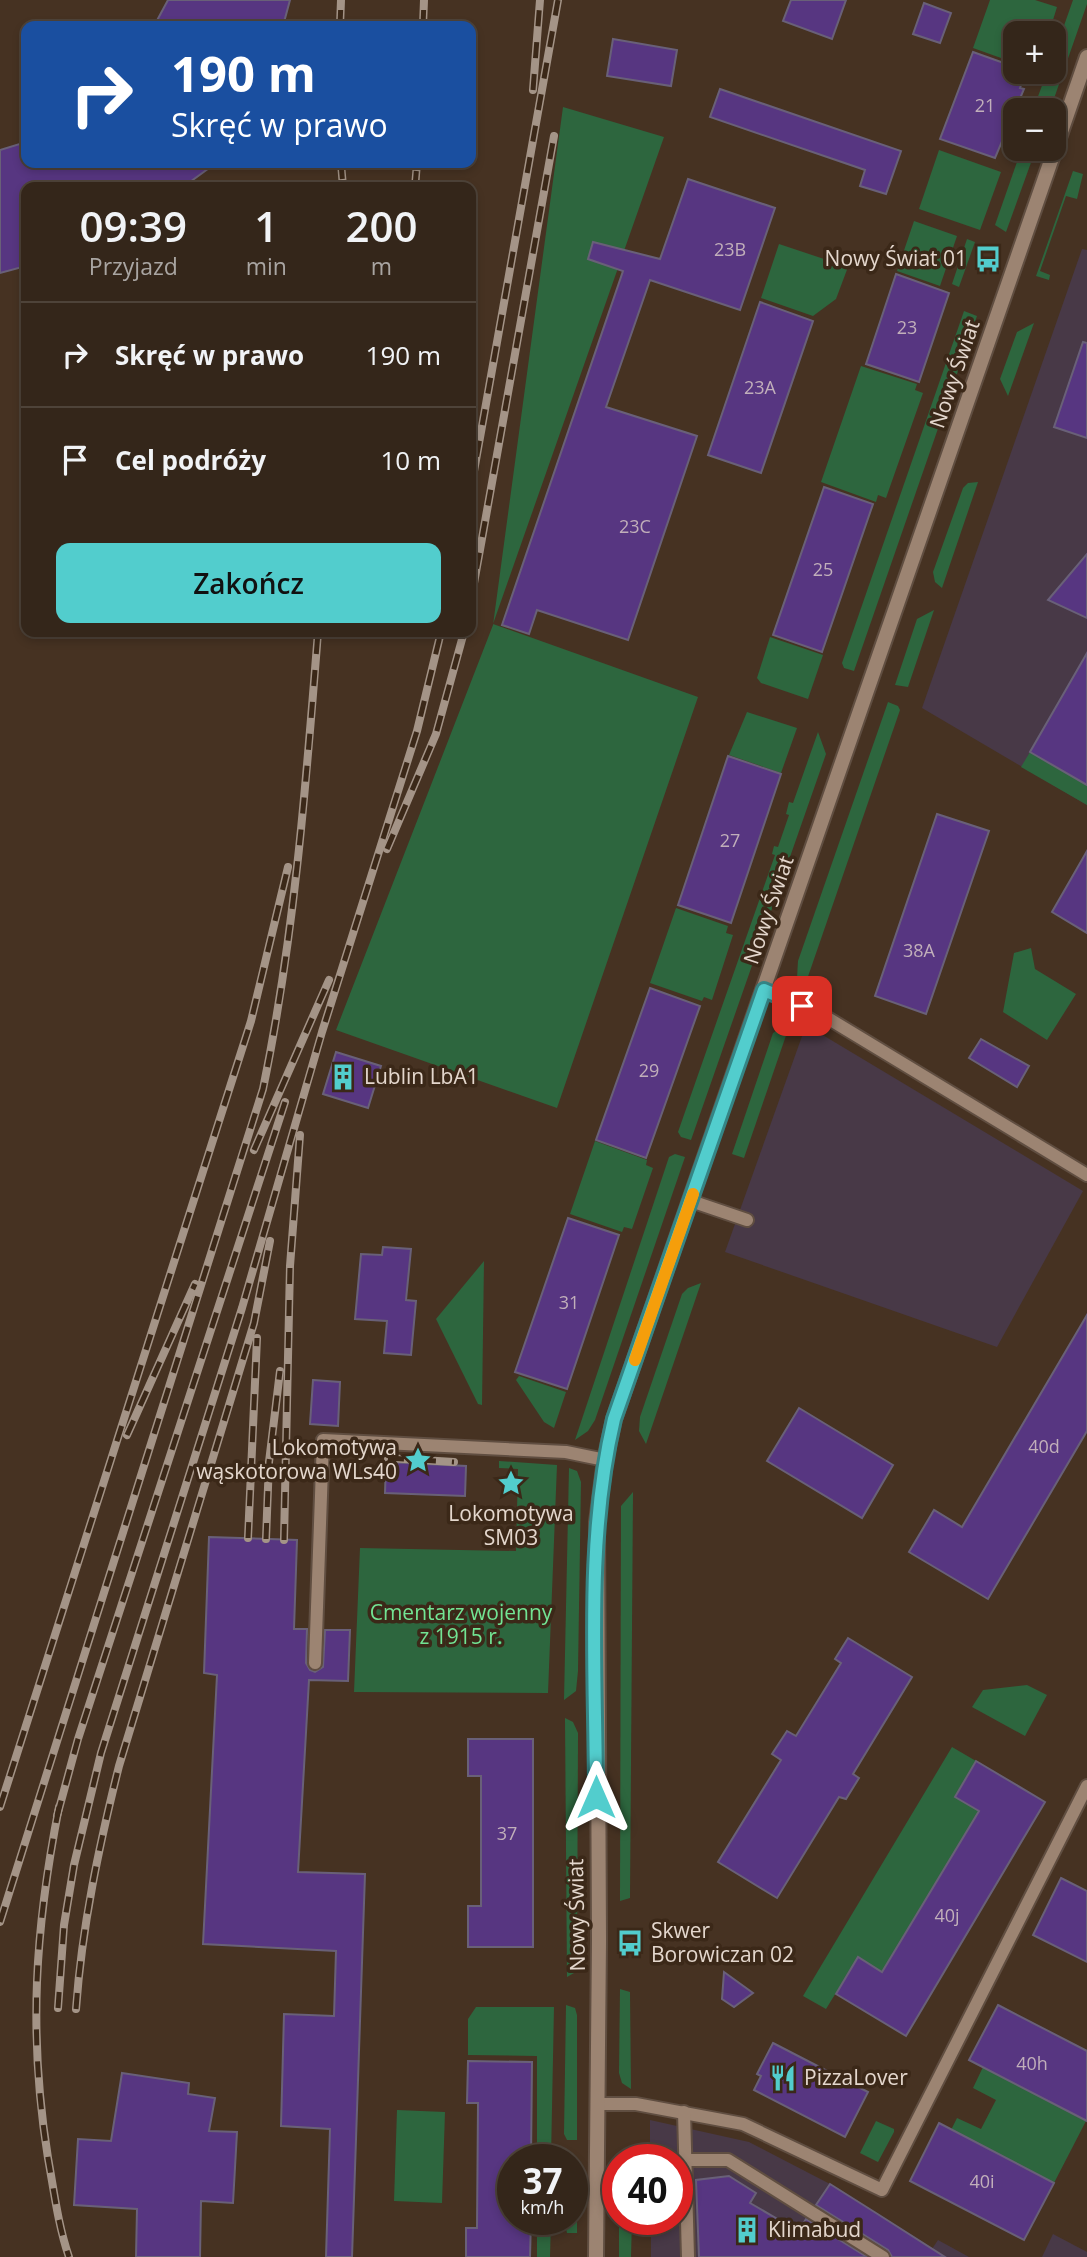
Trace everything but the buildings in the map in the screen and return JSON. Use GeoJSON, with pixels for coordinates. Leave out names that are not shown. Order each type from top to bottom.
{"type":"FeatureCollection","features":[{"type":"Feature","properties":{"kind":"street","name":"Nowy Świat"},"geometry":{"type":"LineString","coordinates":[[596,2257],[597,1522],[605,1460],[614,1419],[1087,57]]}},
{"type":"Feature","properties":{"kind":"lane"},"geometry":{"type":"LineString","coordinates":[[764,990],[816,1011],[1087,1175]]}},
{"type":"Feature","properties":{"kind":"lane"},"geometry":{"type":"LineString","coordinates":[[691,1201],[747,1220]]}},
{"type":"Feature","properties":{"kind":"lane"},"geometry":{"type":"LineString","coordinates":[[315,1663],[323,1440],[566,1452],[605,1460]]}},
{"type":"Feature","properties":{"kind":"lane"},"geometry":{"type":"LineString","coordinates":[[597,2104],[636,2104],[743,2123],[882,2190],[1087,1786]]}},
{"type":"Feature","properties":{"kind":"lane"},"geometry":{"type":"LineString","coordinates":[[684,2112],[685,2144]]}},
{"type":"Feature","properties":{"kind":"lane"},"geometry":{"type":"LineString","coordinates":[[693,2160],[728,2161],[883,2257]]}},
{"type":"Feature","properties":{"kind":"lane"},"geometry":{"type":"LineString","coordinates":[[687,2235],[688,2257]]}},
{"type":"Feature","properties":{"kind":"shaded area"},"geometry":{"type":"Polygon","coordinates":[[[1082,249],[1087,250],[1087,805],[922,708],[1082,249]]]}},
{"type":"Feature","properties":{"kind":"shaded area"},"geometry":{"type":"Polygon","coordinates":[[[806,1025],[1083,1191],[997,1347],[725,1252],[806,1025]]]}},
{"type":"Feature","properties":{"kind":"shaded area"},"geometry":{"type":"Polygon","coordinates":[[[650,2120],[749,2142],[830,2184],[932,2249],[938,2240],[969,2257],[651,2257],[651,2235],[693,2235],[693,2144],[650,2144],[650,2120]]]}},
{"type":"Feature","properties":{"kind":"shaded area"},"geometry":{"type":"Polygon","coordinates":[[[1053,2234],[1087,2252],[1087,2257],[1042,2257],[1053,2234]]]}},
{"type":"Feature","properties":{"kind":"green space"},"geometry":{"type":"Polygon","coordinates":[[[990,0],[1035,0],[1057,7],[1053,21],[1003,21],[1003,59],[973,48],[990,0]]]}},
{"type":"Feature","properties":{"kind":"green space"},"geometry":{"type":"Polygon","coordinates":[[[1073,0],[1087,0],[1066,64],[1066,21],[1073,0]]]}},
{"type":"Feature","properties":{"kind":"green space"},"geometry":{"type":"Polygon","coordinates":[[[1043,84],[1059,84],[1054,98],[1037,98],[1043,84]]]}},
{"type":"Feature","properties":{"kind":"green space"},"geometry":{"type":"Polygon","coordinates":[[[563,107],[664,137],[493,623],[563,107]]]}},
{"type":"Feature","properties":{"kind":"green space"},"geometry":{"type":"Polygon","coordinates":[[[939,150],[1001,172],[980,230],[919,209],[939,150]]]}},
{"type":"Feature","properties":{"kind":"green space"},"geometry":{"type":"Polygon","coordinates":[[[1017,161],[1032,161],[1006,232],[995,225],[1017,161]]]}},
{"type":"Feature","properties":{"kind":"green space"},"geometry":{"type":"Polygon","coordinates":[[[1073,171],[1083,174],[1077,199],[1066,196],[1040,271],[1050,275],[1049,280],[1036,276],[1073,171]]]}},
{"type":"Feature","properties":{"kind":"green space"},"geometry":{"type":"Polygon","coordinates":[[[914,221],[957,236],[940,286],[897,271],[914,221]]]}},
{"type":"Feature","properties":{"kind":"green space"},"geometry":{"type":"Polygon","coordinates":[[[967,239],[975,242],[959,287],[952,284],[967,239]]]}},
{"type":"Feature","properties":{"kind":"green space"},"geometry":{"type":"Polygon","coordinates":[[[779,244],[848,267],[836,299],[813,316],[761,298],[779,244]]]}},
{"type":"Feature","properties":{"kind":"green space"},"geometry":{"type":"Polygon","coordinates":[[[964,311],[977,316],[854,671],[844,668],[842,663],[964,311]]]}},
{"type":"Feature","properties":{"kind":"green space"},"geometry":{"type":"Polygon","coordinates":[[[1034,323],[1008,396],[1000,379],[1017,332],[1034,323]]]}},
{"type":"Feature","properties":{"kind":"green space"},"geometry":{"type":"Polygon","coordinates":[[[861,366],[917,384],[915,390],[923,393],[886,498],[878,495],[876,502],[821,482],[861,366]]]}},
{"type":"Feature","properties":{"kind":"green space"},"geometry":{"type":"Polygon","coordinates":[[[978,482],[942,588],[935,582],[933,572],[963,488],[968,483],[978,482]]]}},
{"type":"Feature","properties":{"kind":"green space"},"geometry":{"type":"Polygon","coordinates":[[[934,610],[908,687],[895,685],[917,619],[934,610]]]}},
{"type":"Feature","properties":{"kind":"green space"},"geometry":{"type":"Polygon","coordinates":[[[493,624],[698,697],[557,1108],[336,1030],[493,624]]]}},
{"type":"Feature","properties":{"kind":"green space"},"geometry":{"type":"Polygon","coordinates":[[[770,637],[823,655],[808,699],[761,683],[757,678],[770,637]]]}},
{"type":"Feature","properties":{"kind":"green space"},"geometry":{"type":"Polygon","coordinates":[[[888,702],[898,706],[900,710],[803,991],[797,978],[798,961],[888,702]]]}},
{"type":"Feature","properties":{"kind":"green space"},"geometry":{"type":"Polygon","coordinates":[[[747,712],[797,728],[781,773],[729,755],[747,712]]]}},
{"type":"Feature","properties":{"kind":"green space"},"geometry":{"type":"Polygon","coordinates":[[[818,732],[826,754],[691,1140],[681,1137],[678,1132],[775,855],[772,854],[774,846],[778,847],[789,815],[786,814],[789,802],[793,803],[818,732]]]}},
{"type":"Feature","properties":{"kind":"green space"},"geometry":{"type":"Polygon","coordinates":[[[1030,752],[1087,785],[1087,805],[1021,767],[1030,752]]]}},
{"type":"Feature","properties":{"kind":"green space"},"geometry":{"type":"Polygon","coordinates":[[[676,908],[728,926],[726,933],[733,935],[712,1000],[704,997],[702,1001],[650,983],[676,908]]]}},
{"type":"Feature","properties":{"kind":"green space"},"geometry":{"type":"Polygon","coordinates":[[[1031,948],[1035,969],[1076,994],[1047,1040],[1003,1012],[1014,953],[1031,948]]]}},
{"type":"Feature","properties":{"kind":"green space"},"geometry":{"type":"Polygon","coordinates":[[[791,1021],[744,1158],[732,1154],[773,1033],[791,1021]]]}},
{"type":"Feature","properties":{"kind":"green space"},"geometry":{"type":"Polygon","coordinates":[[[595,1141],[647,1160],[646,1165],[653,1168],[632,1229],[624,1227],[622,1232],[570,1214],[595,1141]]]}},
{"type":"Feature","properties":{"kind":"green space"},"geometry":{"type":"Polygon","coordinates":[[[675,1154],[685,1157],[595,1420],[588,1431],[575,1440],[669,1157],[675,1154]]]}},
{"type":"Feature","properties":{"kind":"green space"},"geometry":{"type":"Polygon","coordinates":[[[484,1261],[482,1405],[478,1404],[436,1319],[484,1261]]]}},
{"type":"Feature","properties":{"kind":"green space"},"geometry":{"type":"Polygon","coordinates":[[[701,1283],[646,1444],[639,1431],[640,1417],[682,1294],[688,1288],[701,1283]]]}},
{"type":"Feature","properties":{"kind":"green space"},"geometry":{"type":"Polygon","coordinates":[[[519,1376],[566,1392],[554,1428],[544,1422],[516,1380],[519,1376]]]}},
{"type":"Feature","properties":{"kind":"green space","name":"Cmentarz wojenny z 1915 r."},"geometry":{"type":"Polygon","coordinates":[[[499,1461],[557,1465],[548,1693],[354,1692],[360,1548],[516,1551],[518,1469],[499,1468],[499,1461]]]}},
{"type":"Feature","properties":{"kind":"green space"},"geometry":{"type":"Polygon","coordinates":[[[569,1468],[577,1471],[581,1482],[578,1671],[576,1691],[564,1700],[569,1468]]]}},
{"type":"Feature","properties":{"kind":"green space"},"geometry":{"type":"Polygon","coordinates":[[[633,1492],[630,1898],[620,1901],[621,1506],[633,1492]]]}},
{"type":"Feature","properties":{"kind":"green space"},"geometry":{"type":"Polygon","coordinates":[[[1027,1685],[1047,1695],[1025,1736],[972,1707],[983,1690],[1027,1685]]]}},
{"type":"Feature","properties":{"kind":"green space"},"geometry":{"type":"Polygon","coordinates":[[[565,1718],[573,1722],[578,1733],[577,1965],[574,1973],[567,1977],[565,1718]]]}},
{"type":"Feature","properties":{"kind":"green space"},"geometry":{"type":"Polygon","coordinates":[[[952,1747],[976,1761],[955,1796],[979,1811],[882,1972],[858,1957],[826,2009],[803,1996],[952,1747]]]}},
{"type":"Feature","properties":{"kind":"green space"},"geometry":{"type":"Polygon","coordinates":[[[620,1989],[630,1992],[631,2089],[622,2083],[619,2073],[620,1989]]]}},
{"type":"Feature","properties":{"kind":"green space"},"geometry":{"type":"Polygon","coordinates":[[[566,2005],[575,2008],[577,2015],[577,2140],[567,2140],[564,2134],[566,2005]]]}},
{"type":"Feature","properties":{"kind":"green space"},"geometry":{"type":"Polygon","coordinates":[[[476,2007],[554,2007],[551,2144],[537,2144],[537,2056],[468,2055],[468,2019],[476,2007]]]}},
{"type":"Feature","properties":{"kind":"green space"},"geometry":{"type":"Polygon","coordinates":[[[983,2067],[1086,2121],[1054,2183],[951,2130],[957,2118],[981,2129],[996,2100],[973,2088],[983,2067]]]}},
{"type":"Feature","properties":{"kind":"green space"},"geometry":{"type":"Polygon","coordinates":[[[397,2110],[445,2112],[442,2203],[394,2201],[397,2110]]]}},
{"type":"Feature","properties":{"kind":"green space"},"geometry":{"type":"Polygon","coordinates":[[[876,2121],[894,2129],[878,2162],[860,2153],[876,2121]]]}},
{"type":"Feature","properties":{"kind":"green space"},"geometry":{"type":"Polygon","coordinates":[[[537,2235],[551,2235],[550,2257],[537,2257],[537,2235]]]}},
{"type":"Feature","properties":{"kind":"green space"},"geometry":{"type":"Polygon","coordinates":[[[619,2235],[632,2235],[631,2257],[619,2257],[619,2235]]]}},
{"type":"Feature","properties":{"kind":"railway"},"geometry":{"type":"LineString","coordinates":[[340,21],[341,0]]}},
{"type":"Feature","properties":{"kind":"railway"},"geometry":{"type":"LineString","coordinates":[[423,21],[424,0]]}},
{"type":"Feature","properties":{"kind":"railway"},"geometry":{"type":"LineString","coordinates":[[533,90],[540,0]]}},
{"type":"Feature","properties":{"kind":"railway"},"geometry":{"type":"LineString","coordinates":[[476,460],[558,0]]}},
{"type":"Feature","properties":{"kind":"railway"},"geometry":{"type":"LineString","coordinates":[[476,572],[554,136]]}},
{"type":"Feature","properties":{"kind":"railway"},"geometry":{"type":"LineString","coordinates":[[341,168],[343,182]]}},
{"type":"Feature","properties":{"kind":"railway"},"geometry":{"type":"LineString","coordinates":[[415,182],[417,168]]}},
{"type":"Feature","properties":{"kind":"railway"},"geometry":{"type":"LineString","coordinates":[[0,1922],[263,1089],[291,919],[318,637]]}},
{"type":"Feature","properties":{"kind":"railway"},"geometry":{"type":"LineString","coordinates":[[58,2008],[64,1925],[74,1865],[101,1753],[242,1308],[322,1032],[417,731],[440,637]]}},
{"type":"Feature","properties":{"kind":"railway"},"geometry":{"type":"LineString","coordinates":[[387,849],[436,734],[463,637]]}},
{"type":"Feature","properties":{"kind":"railway"},"geometry":{"type":"LineString","coordinates":[[0,1807],[251,1021],[288,867]]}},
{"type":"Feature","properties":{"kind":"railway"},"geometry":{"type":"LineString","coordinates":[[254,1150],[329,980]]}},
{"type":"Feature","properties":{"kind":"railway"},"geometry":{"type":"LineString","coordinates":[[57,1816],[78,1739],[285,1102]]}},
{"type":"Feature","properties":{"kind":"railway"},"geometry":{"type":"LineString","coordinates":[[284,1540],[290,1266],[300,1135]]}},
{"type":"Feature","properties":{"kind":"railway"},"geometry":{"type":"LineString","coordinates":[[76,2009],[92,1886],[119,1766],[254,1323],[270,1241]]}},
{"type":"Feature","properties":{"kind":"railway"},"geometry":{"type":"LineString","coordinates":[[127,1435],[195,1284]]}},
{"type":"Feature","properties":{"kind":"railway"},"geometry":{"type":"LineString","coordinates":[[248,1538],[257,1338]]}},
{"type":"Feature","properties":{"kind":"railway"},"geometry":{"type":"LineString","coordinates":[[266,1539],[269,1462],[280,1371]]}},
{"type":"Feature","properties":{"kind":"railway"},"geometry":{"type":"LineString","coordinates":[[388,1458],[454,1462]]}},
{"type":"Feature","properties":{"kind":"railway"},"geometry":{"type":"LineString","coordinates":[[59,1807],[44,1896],[36,2025],[48,2158],[59,2220],[69,2257]]}},
{"type":"Feature","properties":{"kind":"slow traffic"},"geometry":{"type":"LineString","coordinates":[[635,1360],[693,1194]]}},
{"type":"Feature","properties":{"kind":"place","name":"Nowy Świat 01"},"geometry":{"type":"Point","coordinates":[988,259]}},
{"type":"Feature","properties":{"kind":"place","name":"Lublin LbA1"},"geometry":{"type":"Point","coordinates":[343,1077]}},
{"type":"Feature","properties":{"kind":"place","name":"Lokomotywa wąskotorowa WLs40"},"geometry":{"type":"Point","coordinates":[418,1460]}},
{"type":"Feature","properties":{"kind":"place","name":"Lokomotywa SM03"},"geometry":{"type":"Point","coordinates":[511,1483]}},
{"type":"Feature","properties":{"kind":"place","name":"Skwer Borowiczan 02"},"geometry":{"type":"Point","coordinates":[630,1943]}},
{"type":"Feature","properties":{"kind":"place","name":"PizzaLover"},"geometry":{"type":"Point","coordinates":[783,2078]}},
{"type":"Feature","properties":{"kind":"place","name":"Klimabud"},"geometry":{"type":"Point","coordinates":[747,2230]}},
{"type":"Feature","properties":{"kind":"route"},"geometry":{"type":"LineString","coordinates":[[596,1797],[597,1522],[600,1485],[614,1419],[764,990],[802,1006]]}}]}
